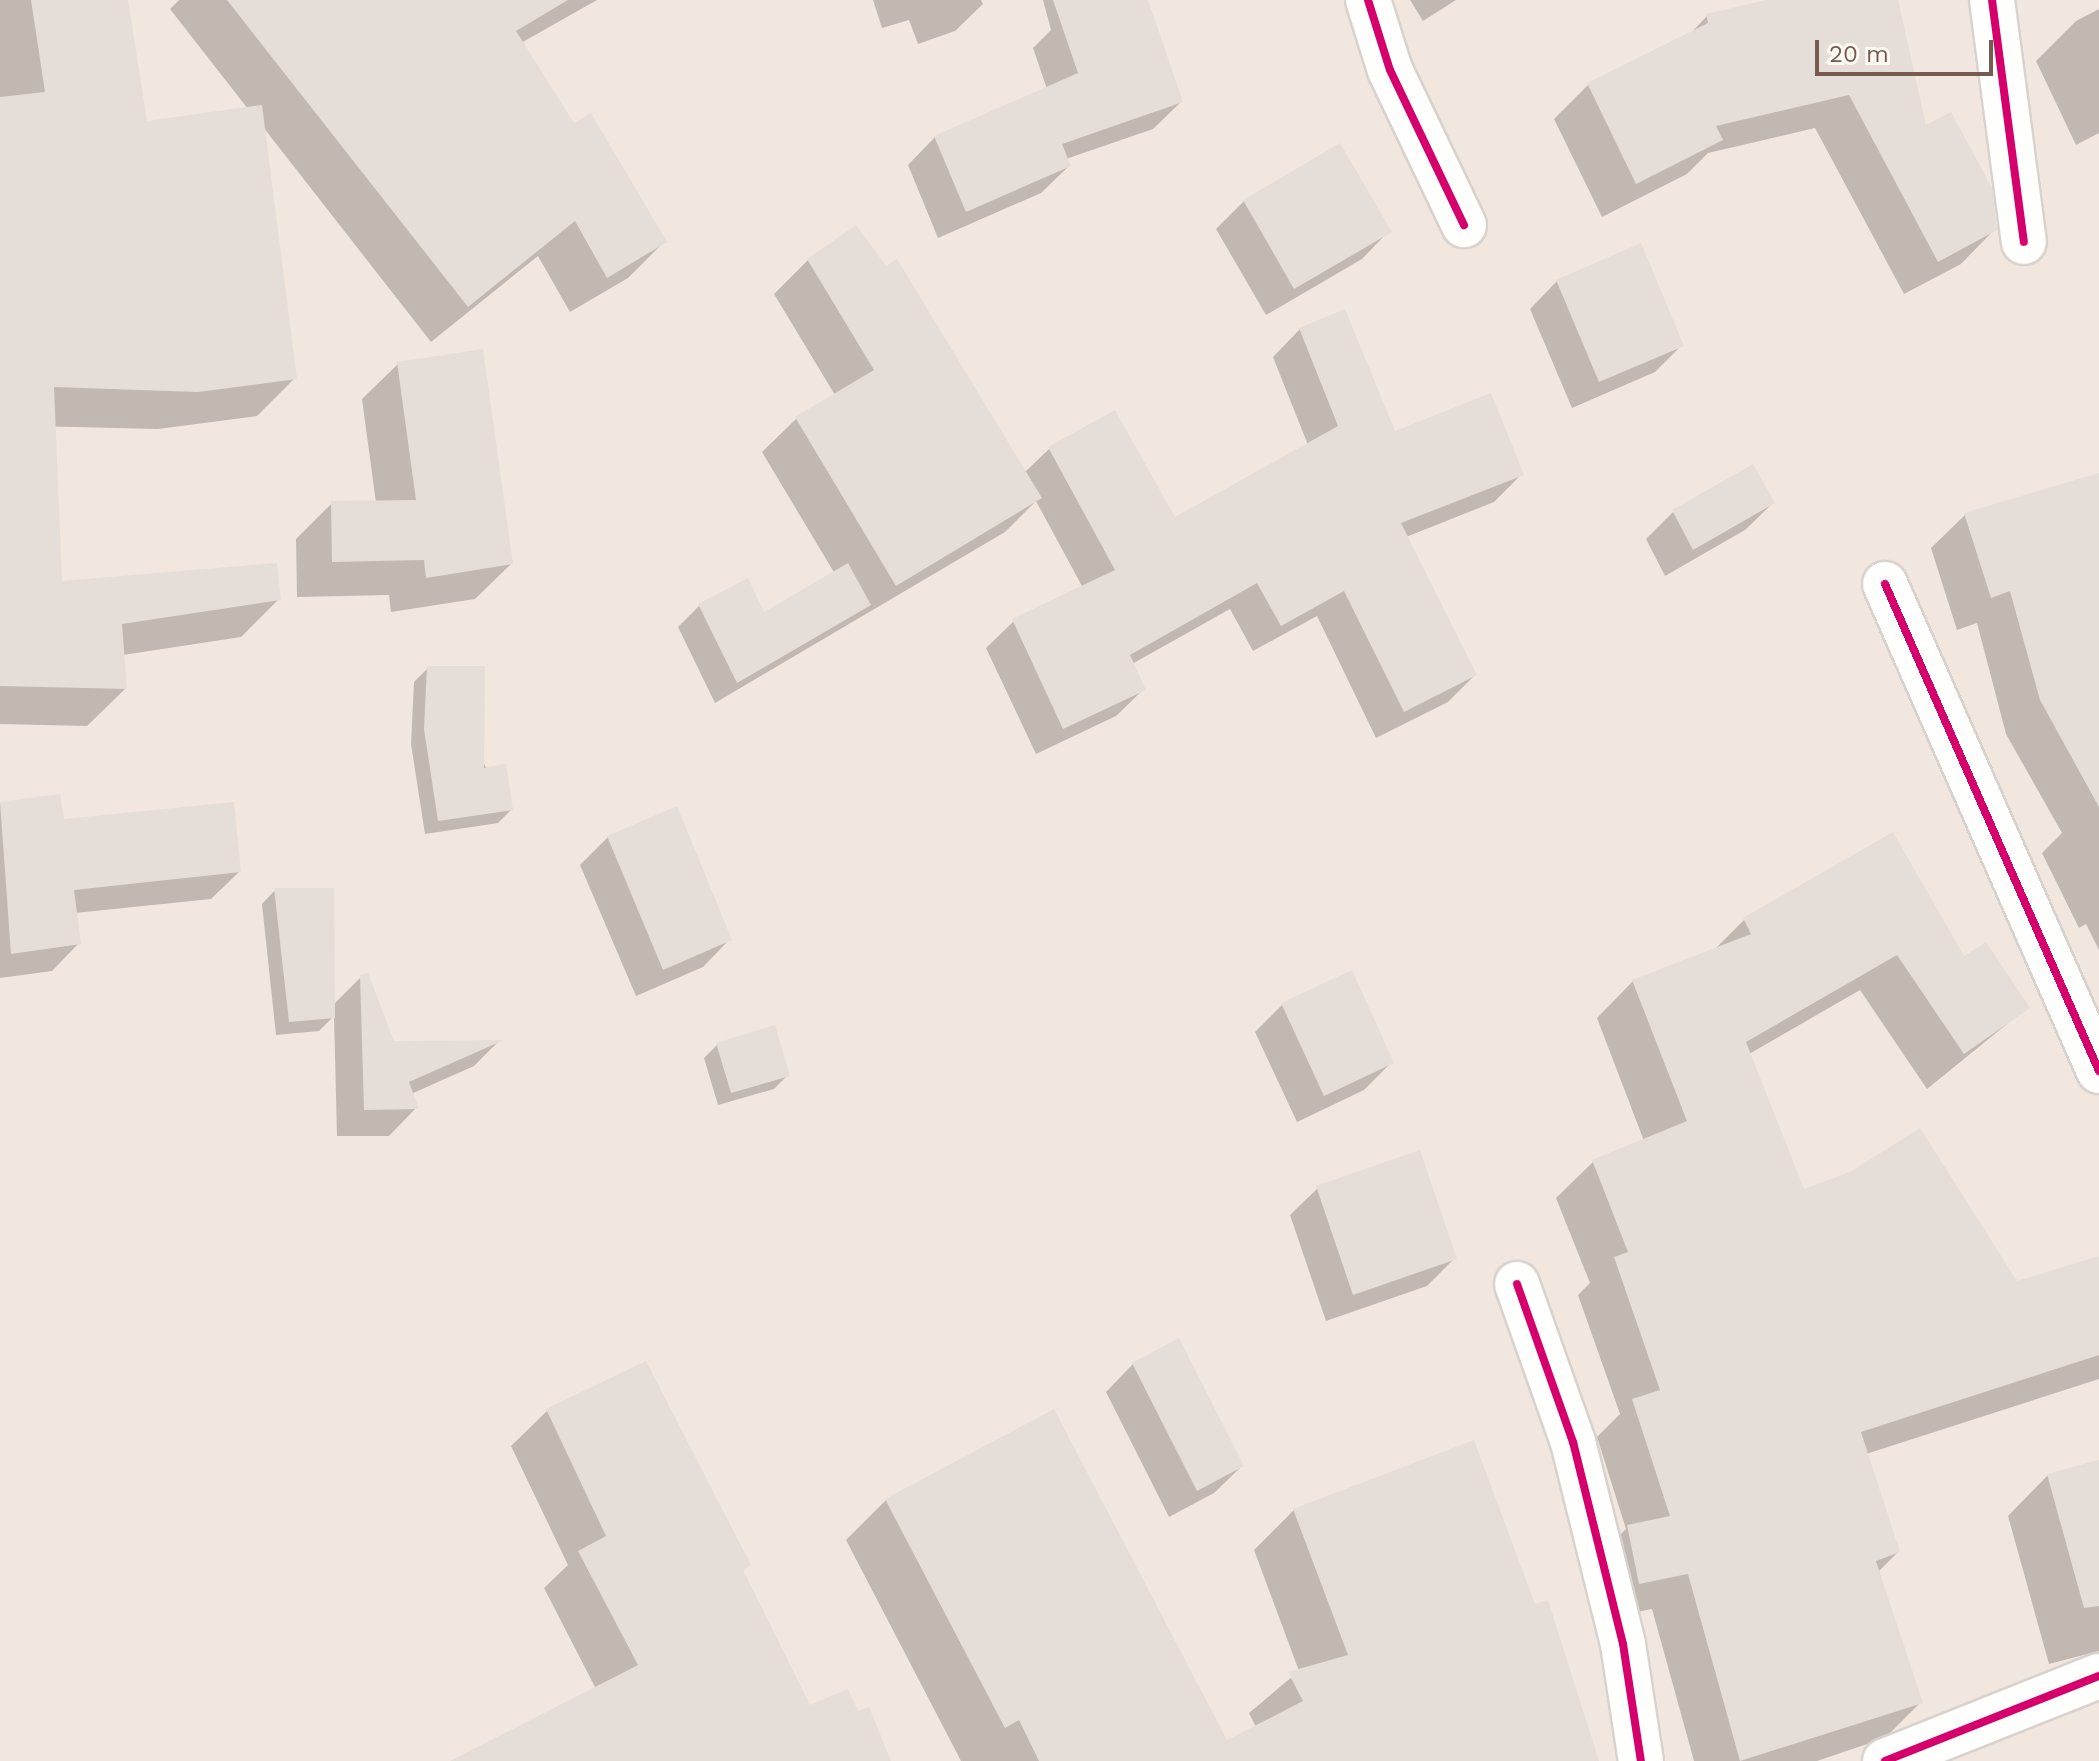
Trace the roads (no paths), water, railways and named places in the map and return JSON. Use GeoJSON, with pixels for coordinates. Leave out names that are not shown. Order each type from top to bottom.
{"type":"FeatureCollection","features":[{"type":"Feature","properties":{"kind":"street"},"geometry":{"type":"LineString","coordinates":[[1368,0],[1390,70],[1464,225]]}},
{"type":"Feature","properties":{"kind":"street"},"geometry":{"type":"LineString","coordinates":[[1992,0],[2024,242]]}},
{"type":"Feature","properties":{"kind":"street"},"geometry":{"type":"LineString","coordinates":[[1885,584],[2099,1071]]}},
{"type":"Feature","properties":{"kind":"street"},"geometry":{"type":"LineString","coordinates":[[1517,1284],[1573,1442],[1623,1644],[1641,1761]]}},
{"type":"Feature","properties":{"kind":"street"},"geometry":{"type":"LineString","coordinates":[[1885,1761],[2099,1676]]}}]}
